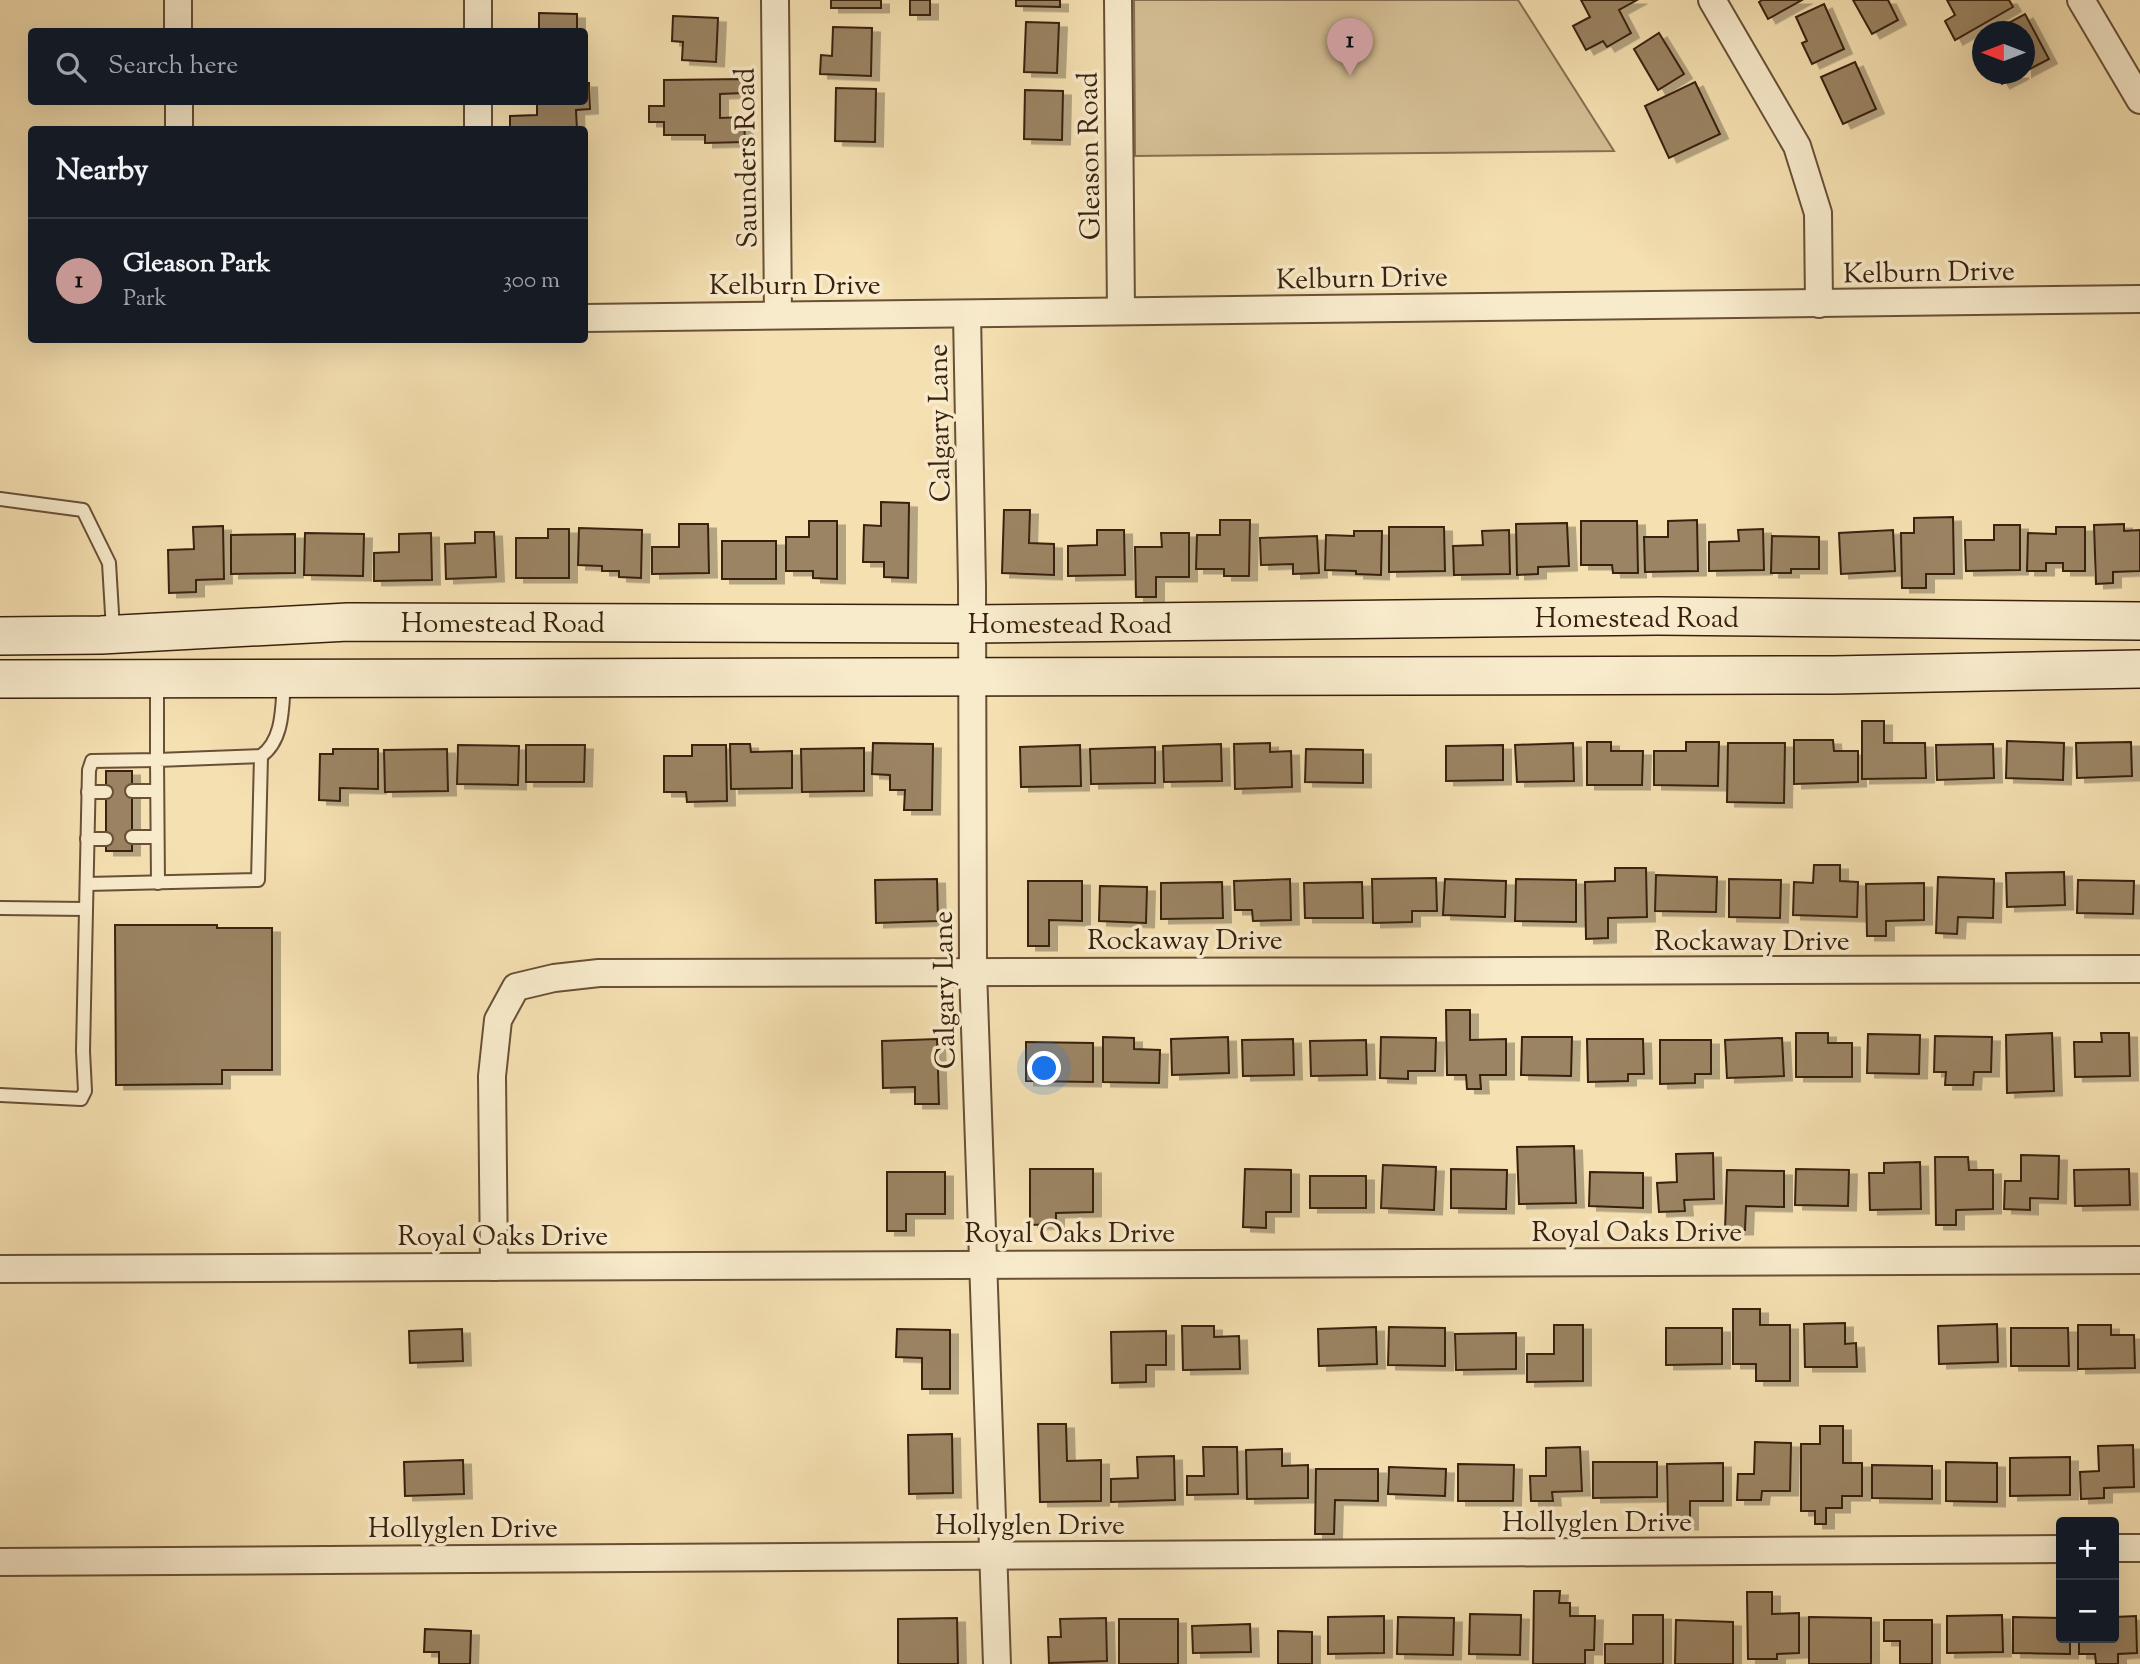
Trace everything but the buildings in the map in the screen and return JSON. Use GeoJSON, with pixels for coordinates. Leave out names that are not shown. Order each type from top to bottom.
{"type":"FeatureCollection","features":[{"type":"Feature","properties":{"kind":"main road","name":"Homestead Road"},"geometry":{"type":"LineString","coordinates":[[0,636],[114,634],[348,622],[972,624],[1658,616],[2140,621]]}},
{"type":"Feature","properties":{"kind":"main road"},"geometry":{"type":"LineString","coordinates":[[1658,616],[1659,675]]}},
{"type":"Feature","properties":{"kind":"main road"},"geometry":{"type":"LineString","coordinates":[[1355,619],[1356,675]]}},
{"type":"Feature","properties":{"kind":"main road"},"geometry":{"type":"LineString","coordinates":[[1958,619],[1959,673]]}},
{"type":"Feature","properties":{"kind":"main road"},"geometry":{"type":"LineString","coordinates":[[346,677],[348,622]]}},
{"type":"Feature","properties":{"kind":"main road"},"geometry":{"type":"LineString","coordinates":[[586,622],[587,677]]}},
{"type":"Feature","properties":{"kind":"main road","name":"Homestead Road"},"geometry":{"type":"LineString","coordinates":[[0,679],[1659,675],[2140,669]]}},
{"type":"Feature","properties":{"kind":"street"},"geometry":{"type":"LineString","coordinates":[[178,0],[178,28]]}},
{"type":"Feature","properties":{"kind":"street"},"geometry":{"type":"LineString","coordinates":[[478,0],[478,28]]}},
{"type":"Feature","properties":{"kind":"street","name":"Saunders Road"},"geometry":{"type":"LineString","coordinates":[[775,0],[778,315]]}},
{"type":"Feature","properties":{"kind":"street","name":"Gleason Road"},"geometry":{"type":"LineString","coordinates":[[1118,0],[1121,311]]}},
{"type":"Feature","properties":{"kind":"street"},"geometry":{"type":"LineString","coordinates":[[1712,0],[1797,146],[1818,213],[1819,304]]}},
{"type":"Feature","properties":{"kind":"street"},"geometry":{"type":"LineString","coordinates":[[2081,0],[2140,100]]}},
{"type":"Feature","properties":{"kind":"street"},"geometry":{"type":"LineString","coordinates":[[179,105],[179,126]]}},
{"type":"Feature","properties":{"kind":"street"},"geometry":{"type":"LineString","coordinates":[[478,105],[478,126]]}},
{"type":"Feature","properties":{"kind":"street","name":"Kelburn Drive"},"geometry":{"type":"LineString","coordinates":[[588,318],[2140,299]]}},
{"type":"Feature","properties":{"kind":"street","name":"Calgary Lane"},"geometry":{"type":"LineString","coordinates":[[967,314],[972,624],[973,970],[981,1264],[989,1409],[997,1664]]}},
{"type":"Feature","properties":{"kind":"street","name":"Rockaway Drive"},"geometry":{"type":"LineString","coordinates":[[494,1267],[492,1076],[498,1020],[516,987],[554,978],[599,973],[973,970],[2140,970]]}},
{"type":"Feature","properties":{"kind":"street","name":"Royal Oaks Drive"},"geometry":{"type":"LineString","coordinates":[[0,1269],[2140,1259]]}},
{"type":"Feature","properties":{"kind":"street"},"geometry":{"type":"LineString","coordinates":[[2119,1548],[2140,1548]]}},
{"type":"Feature","properties":{"kind":"street","name":"Hollyglen Drive"},"geometry":{"type":"LineString","coordinates":[[0,1562],[2056,1549]]}},
{"type":"Feature","properties":{"kind":"lane"},"geometry":{"type":"LineString","coordinates":[[0,499],[83,510],[109,564],[114,634]]}},
{"type":"Feature","properties":{"kind":"lane"},"geometry":{"type":"LineString","coordinates":[[0,1095],[81,1099],[85,1091],[83,1051],[87,839],[89,770],[92,761],[261,756],[269,750],[281,726],[284,677]]}},
{"type":"Feature","properties":{"kind":"lane"},"geometry":{"type":"LineString","coordinates":[[157,678],[158,883]]}},
{"type":"Feature","properties":{"kind":"lane"},"geometry":{"type":"LineString","coordinates":[[87,884],[258,880],[261,756]]}},
{"type":"Feature","properties":{"kind":"lane"},"geometry":{"type":"LineString","coordinates":[[132,792],[157,791]]}},
{"type":"Feature","properties":{"kind":"lane"},"geometry":{"type":"LineString","coordinates":[[88,792],[106,792]]}},
{"type":"Feature","properties":{"kind":"lane"},"geometry":{"type":"LineString","coordinates":[[132,838],[157,837]]}},
{"type":"Feature","properties":{"kind":"lane"},"geometry":{"type":"LineString","coordinates":[[87,839],[106,839]]}},
{"type":"Feature","properties":{"kind":"lane"},"geometry":{"type":"LineString","coordinates":[[0,908],[86,908]]}},
{"type":"Feature","properties":{"kind":"shaded area"},"geometry":{"type":"Polygon","coordinates":[[[1134,0],[1518,0],[1614,151],[1135,156],[1134,0]]]}},
{"type":"Feature","properties":{"kind":"place","name":"Gleason Park"},"geometry":{"type":"Point","coordinates":[1350,76]}}]}
